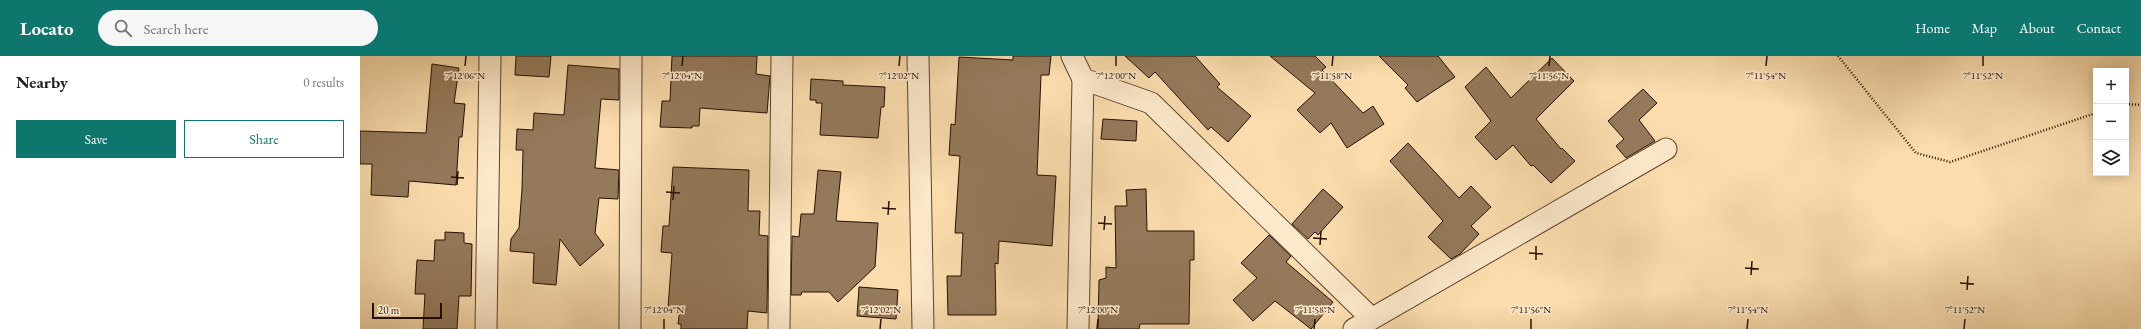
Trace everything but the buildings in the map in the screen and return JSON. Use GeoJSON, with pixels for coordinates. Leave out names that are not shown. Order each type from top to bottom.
{"type":"FeatureCollection","features":[{"type":"Feature","properties":{"kind":"street"},"geometry":{"type":"LineString","coordinates":[[486,329],[490,56]]}},
{"type":"Feature","properties":{"kind":"street"},"geometry":{"type":"LineString","coordinates":[[630,329],[631,56]]}},
{"type":"Feature","properties":{"kind":"street"},"geometry":{"type":"LineString","coordinates":[[779,329],[782,56]]}},
{"type":"Feature","properties":{"kind":"street"},"geometry":{"type":"LineString","coordinates":[[918,56],[923,329]]}},
{"type":"Feature","properties":{"kind":"street"},"geometry":{"type":"LineString","coordinates":[[1072,56],[1083,79],[1078,329]]}},
{"type":"Feature","properties":{"kind":"street"},"geometry":{"type":"LineString","coordinates":[[1083,79],[1151,103],[1371,318]]}},
{"type":"Feature","properties":{"kind":"street"},"geometry":{"type":"LineString","coordinates":[[1354,329],[1666,149]]}},
{"type":"Feature","properties":{"kind":"path"},"geometry":{"type":"LineString","coordinates":[[1838,56],[1916,153],[1950,162],[2093,114]]}},
{"type":"Feature","properties":{"kind":"path"},"geometry":{"type":"LineString","coordinates":[[2129,104],[2141,105]]}}]}
